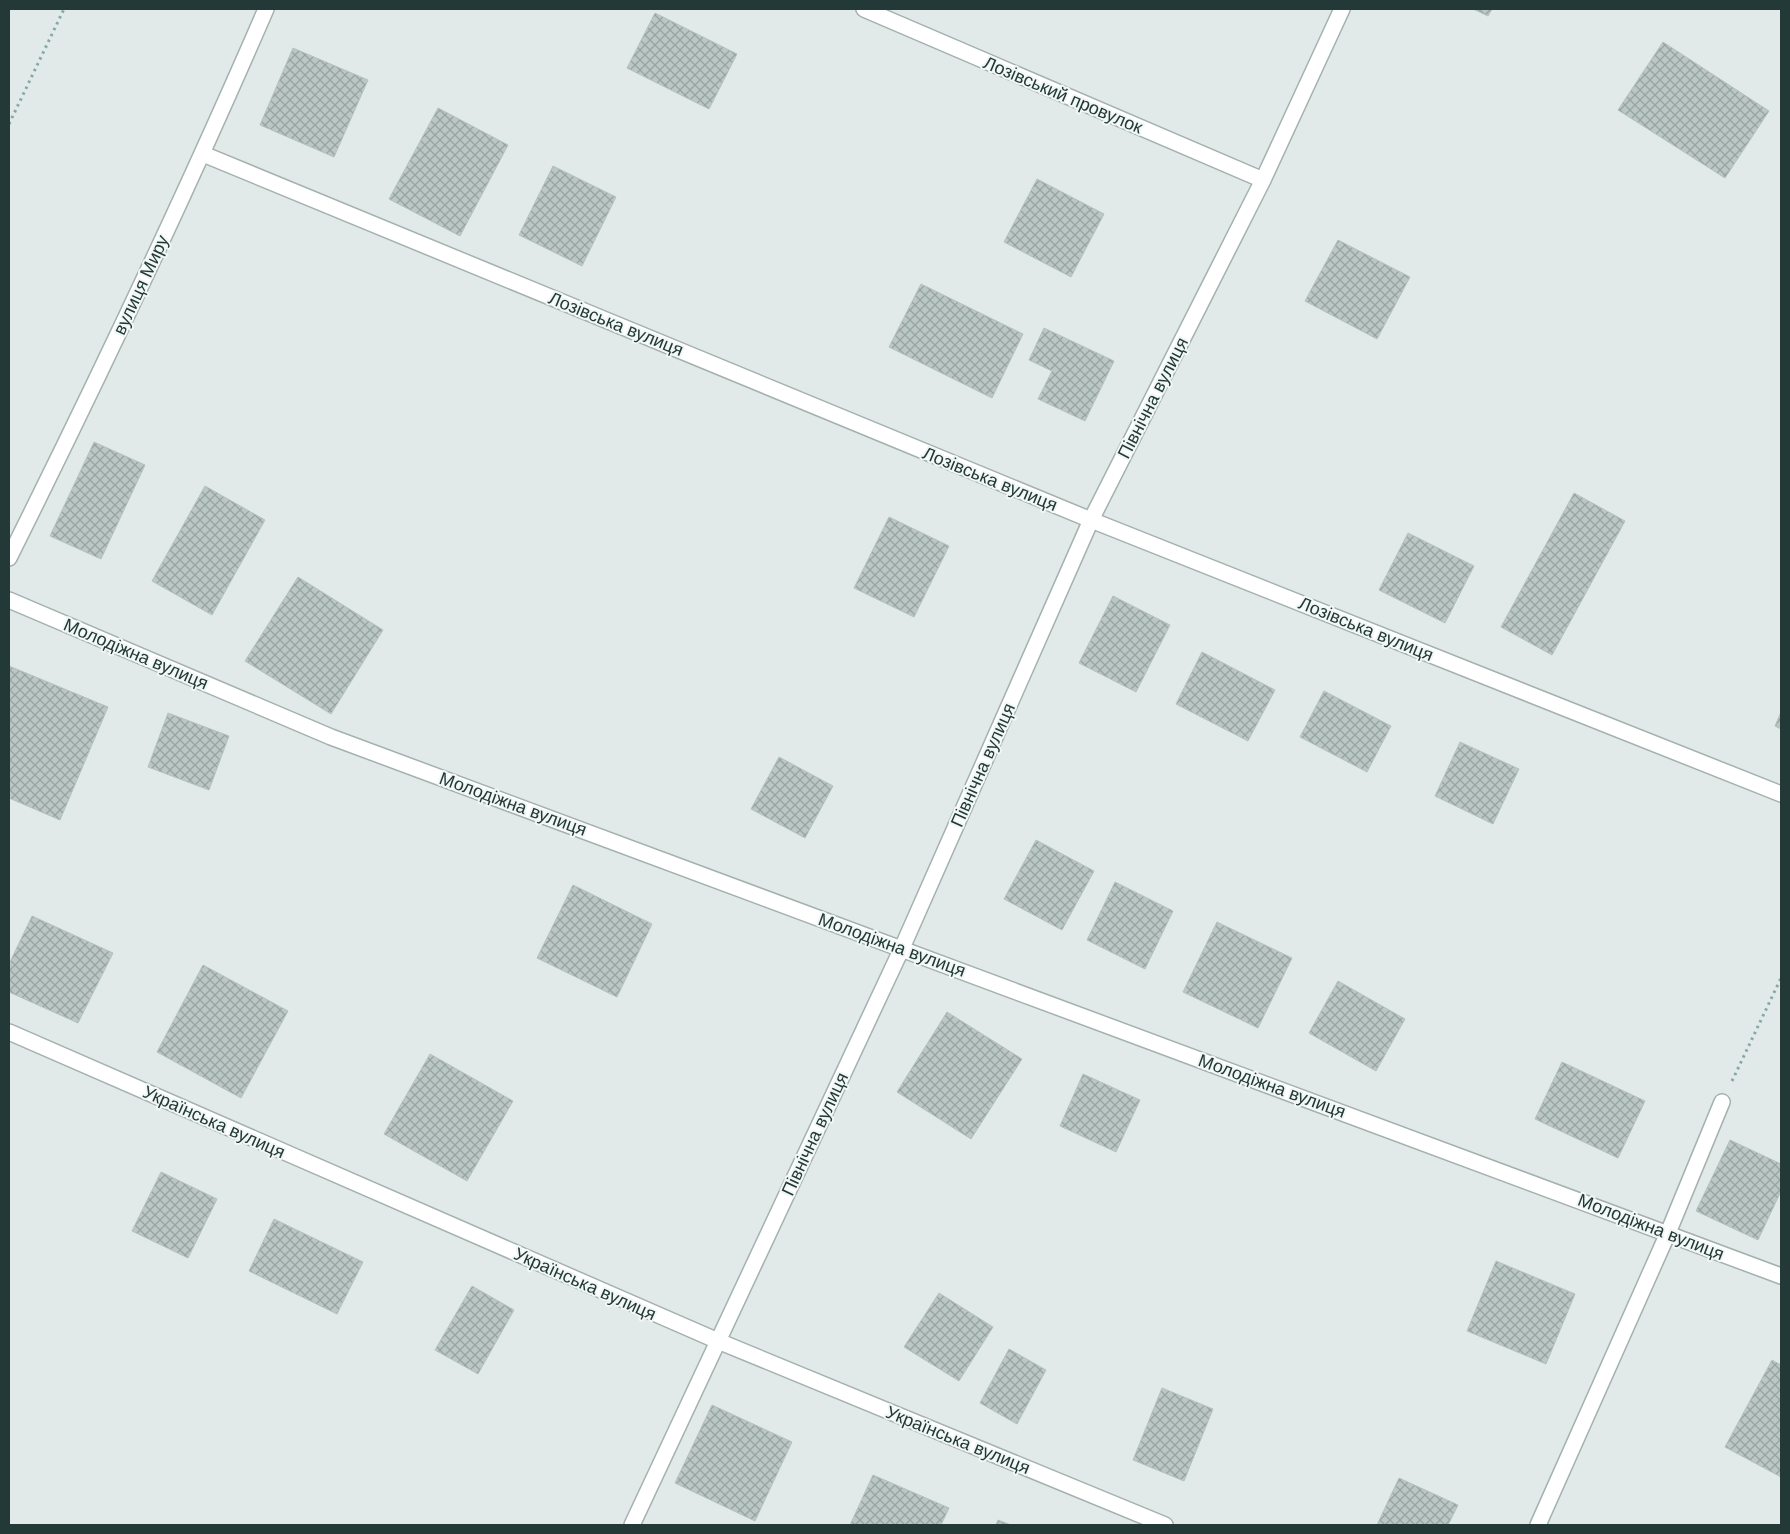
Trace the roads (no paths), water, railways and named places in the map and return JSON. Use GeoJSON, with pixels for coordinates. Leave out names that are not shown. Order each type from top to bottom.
{"type":"FeatureCollection","features":[{"type":"Feature","properties":{"kind":"street","name":"вулиця Миру"},"geometry":{"type":"LineString","coordinates":[[9,558],[94,386],[203,154],[266,9]]}},
{"type":"Feature","properties":{"kind":"street","name":"Лозівський провулок"},"geometry":{"type":"LineString","coordinates":[[864,9],[1263,180]]}},
{"type":"Feature","properties":{"kind":"street","name":"Північна вулиця"},"geometry":{"type":"LineString","coordinates":[[632,1525],[902,948],[1091,520],[1263,180],[1342,9]]}},
{"type":"Feature","properties":{"kind":"street","name":"Лозівська вулиця"},"geometry":{"type":"LineString","coordinates":[[203,154],[1091,520],[1781,794]]}},
{"type":"Feature","properties":{"kind":"street","name":"Молодіжна вулиця"},"geometry":{"type":"LineString","coordinates":[[9,600],[331,736],[1781,1276]]}},
{"type":"Feature","properties":{"kind":"street","name":"Українська вулиця"},"geometry":{"type":"LineString","coordinates":[[9,1032],[718,1341],[1165,1525]]}},
{"type":"Feature","properties":{"kind":"street"},"geometry":{"type":"LineString","coordinates":[[1538,1525],[1668,1233],[1722,1102]]}}]}
